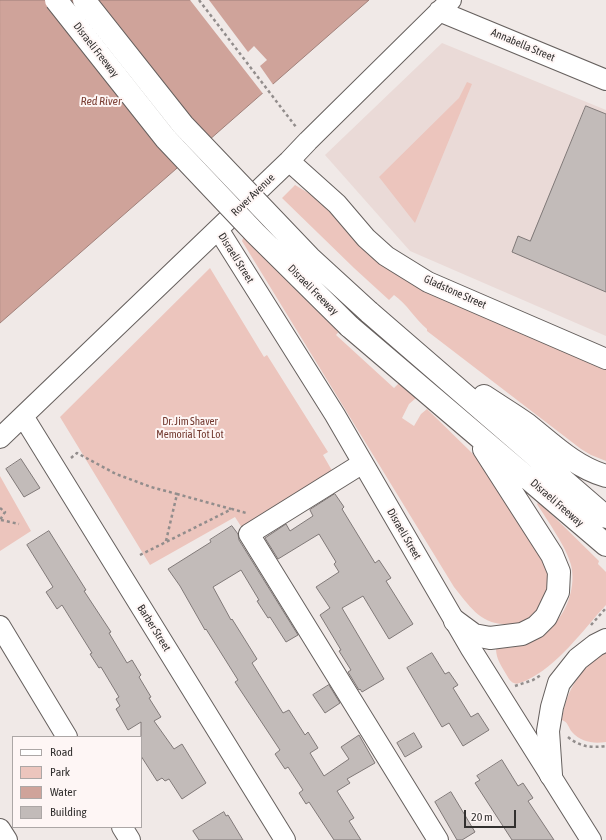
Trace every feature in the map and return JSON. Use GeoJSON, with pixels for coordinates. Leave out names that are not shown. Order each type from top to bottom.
{"type":"FeatureCollection","features":[{"type":"Feature","properties":{"kind":"main road","name":"Disraeli Freeway"},"geometry":{"type":"LineString","coordinates":[[56,0],[166,139],[255,233],[349,326],[606,545]]}},
{"type":"Feature","properties":{"kind":"main road","name":"Disraeli Freeway"},"geometry":{"type":"LineString","coordinates":[[84,0],[183,126],[310,258],[410,348],[606,517]]}},
{"type":"Feature","properties":{"kind":"main road"},"geometry":{"type":"LineString","coordinates":[[410,348],[527,425],[579,465],[606,476]]}},
{"type":"Feature","properties":{"kind":"main road"},"geometry":{"type":"LineString","coordinates":[[455,621],[474,635],[490,638],[522,634],[536,627],[546,617],[558,592],[559,572],[552,555],[471,429]]}},
{"type":"Feature","properties":{"kind":"main road"},"geometry":{"type":"LineString","coordinates":[[551,775],[548,731],[552,707],[560,683],[578,659],[596,645],[606,640]]}},
{"type":"Feature","properties":{"kind":"street","name":"Annabella Street"},"geometry":{"type":"LineString","coordinates":[[445,5],[606,80]]}},
{"type":"Feature","properties":{"kind":"street","name":"Rover Avenue"},"geometry":{"type":"LineString","coordinates":[[0,438],[289,161],[445,5]]}},
{"type":"Feature","properties":{"kind":"street","name":"Gladstone Street"},"geometry":{"type":"LineString","coordinates":[[289,161],[337,204],[366,238],[392,260],[428,282],[606,359]]}},
{"type":"Feature","properties":{"kind":"street","name":"Disraeli Street"},"geometry":{"type":"LineString","coordinates":[[218,229],[335,416],[471,649],[591,840]]}},
{"type":"Feature","properties":{"kind":"street","name":"Barber Street"},"geometry":{"type":"LineString","coordinates":[[23,416],[285,840]]}},
{"type":"Feature","properties":{"kind":"street"},"geometry":{"type":"LineString","coordinates":[[363,463],[249,534],[438,840]]}},
{"type":"Feature","properties":{"kind":"street"},"geometry":{"type":"LineString","coordinates":[[0,626],[66,736]]}},
{"type":"Feature","properties":{"kind":"street"},"geometry":{"type":"LineString","coordinates":[[123,828],[130,840]]}},
{"type":"Feature","properties":{"kind":"street"},"geometry":{"type":"LineString","coordinates":[[0,829],[7,840]]}},
{"type":"Feature","properties":{"kind":"path"},"geometry":{"type":"LineString","coordinates":[[199,0],[295,125]]}},
{"type":"Feature","properties":{"kind":"path"},"geometry":{"type":"LineString","coordinates":[[77,454],[116,474],[151,487],[273,520]]}},
{"type":"Feature","properties":{"kind":"path"},"geometry":{"type":"LineString","coordinates":[[166,541],[176,494]]}},
{"type":"Feature","properties":{"kind":"path"},"geometry":{"type":"LineString","coordinates":[[0,508],[5,512],[0,520],[19,524]]}},
{"type":"Feature","properties":{"kind":"path"},"geometry":{"type":"LineString","coordinates":[[140,555],[232,509]]}},
{"type":"Feature","properties":{"kind":"path"},"geometry":{"type":"LineString","coordinates":[[567,735],[581,746],[606,746]]}},
{"type":"Feature","properties":{"kind":"shaded area"},"geometry":{"type":"Polygon","coordinates":[[[442,43],[606,110],[606,336],[410,251],[325,155],[442,43]]]}},
{"type":"Feature","properties":{"kind":"green space"},"geometry":{"type":"Polygon","coordinates":[[[467,82],[472,84],[415,223],[379,177],[459,98],[467,82]]]}},
{"type":"Feature","properties":{"kind":"green space"},"geometry":{"type":"Polygon","coordinates":[[[295,185],[317,198],[495,322],[606,369],[606,461],[581,449],[427,331],[427,329],[407,307],[394,295],[389,300],[282,198],[295,185]]]}},
{"type":"Feature","properties":{"kind":"green space"},"geometry":{"type":"Polygon","coordinates":[[[244,236],[341,329],[336,335],[394,388],[399,383],[416,398],[409,404],[402,418],[414,426],[421,414],[427,409],[490,472],[547,555],[550,587],[539,610],[530,618],[520,623],[505,627],[504,624],[488,621],[475,612],[454,587],[242,241],[244,236]]]}},
{"type":"Feature","properties":{"kind":"green space","name":"Dr. Jim Shaver Memorial Tot Lot"},"geometry":{"type":"Polygon","coordinates":[[[210,268],[264,357],[267,355],[328,452],[323,455],[334,474],[244,531],[235,517],[150,565],[60,417],[210,268]]]}},
{"type":"Feature","properties":{"kind":"green space"},"geometry":{"type":"Polygon","coordinates":[[[0,476],[31,531],[0,551],[0,476]]]}},
{"type":"Feature","properties":{"kind":"green space"},"geometry":{"type":"Polygon","coordinates":[[[539,502],[599,561],[598,564],[606,572],[606,605],[559,657],[537,674],[525,681],[515,684],[511,682],[501,665],[496,648],[510,648],[520,645],[548,630],[563,612],[572,589],[572,573],[569,558],[537,504],[539,502]]]}},
{"type":"Feature","properties":{"kind":"green space"},"geometry":{"type":"Polygon","coordinates":[[[606,652],[606,742],[596,743],[579,738],[572,732],[567,723],[562,720],[567,699],[576,680],[589,665],[606,652]]]}},
{"type":"Feature","properties":{"kind":"water","name":"Red River"},"geometry":{"type":"Polygon","coordinates":[[[0,0],[369,0],[0,323],[0,0]]]}},
{"type":"Feature","properties":{"kind":"pier"},"geometry":{"type":"Polygon","coordinates":[[[190,0],[209,0],[248,52],[254,46],[267,60],[260,66],[274,86],[264,95],[190,0]]]}},
{"type":"Feature","properties":{"kind":"building"},"geometry":{"type":"Polygon","coordinates":[[[586,106],[606,114],[606,292],[512,252],[518,236],[530,241],[586,106]]]}},
{"type":"Feature","properties":{"kind":"building"},"geometry":{"type":"Polygon","coordinates":[[[21,459],[40,488],[24,497],[6,469],[21,459]]]}},
{"type":"Feature","properties":{"kind":"building"},"geometry":{"type":"Polygon","coordinates":[[[335,494],[344,507],[342,509],[375,563],[379,560],[391,578],[386,581],[413,624],[389,639],[363,596],[342,608],[384,679],[362,692],[360,689],[359,690],[348,672],[351,670],[320,615],[330,608],[316,587],[339,572],[334,564],[336,562],[319,534],[278,559],[265,538],[286,524],[290,531],[313,516],[310,510],[335,494]]]}},
{"type":"Feature","properties":{"kind":"building"},"geometry":{"type":"Polygon","coordinates":[[[232,526],[238,534],[239,540],[298,635],[286,642],[270,617],[268,618],[257,601],[259,600],[241,570],[213,587],[231,620],[232,619],[257,659],[252,663],[283,713],[289,710],[305,735],[308,732],[318,748],[310,753],[324,776],[349,759],[341,747],[359,735],[375,763],[347,779],[350,783],[337,791],[354,818],[349,821],[361,840],[334,840],[309,802],[306,804],[299,793],[303,790],[288,767],[285,769],[275,754],[280,750],[235,682],[238,680],[206,629],[205,630],[180,586],[168,569],[211,542],[210,540],[232,526]]]}},
{"type":"Feature","properties":{"kind":"building"},"geometry":{"type":"Polygon","coordinates":[[[49,531],[86,590],[84,591],[111,632],[109,633],[127,663],[132,660],[141,675],[139,677],[151,697],[149,698],[161,717],[154,721],[174,749],[182,744],[206,783],[182,799],[169,779],[165,781],[162,778],[157,781],[142,758],[141,722],[128,730],[116,709],[120,706],[116,699],[119,697],[101,667],[99,668],[90,654],[92,653],[62,605],[57,609],[46,592],[53,587],[27,545],[49,531]]]}},
{"type":"Feature","properties":{"kind":"building"},"geometry":{"type":"Polygon","coordinates":[[[432,653],[445,674],[449,672],[458,685],[453,688],[471,717],[478,713],[489,730],[463,746],[449,723],[442,727],[407,668],[432,653]]]}},
{"type":"Feature","properties":{"kind":"building"},"geometry":{"type":"Polygon","coordinates":[[[329,685],[340,703],[325,713],[313,695],[329,685]]]}},
{"type":"Feature","properties":{"kind":"building"},"geometry":{"type":"Polygon","coordinates":[[[414,733],[422,747],[405,757],[397,743],[414,733]]]}},
{"type":"Feature","properties":{"kind":"building"},"geometry":{"type":"Polygon","coordinates":[[[502,760],[518,786],[523,783],[533,798],[528,801],[554,840],[512,840],[475,783],[480,780],[477,776],[502,760]]]}},
{"type":"Feature","properties":{"kind":"building"},"geometry":{"type":"Polygon","coordinates":[[[451,792],[475,832],[462,840],[457,840],[435,802],[451,792]]]}},
{"type":"Feature","properties":{"kind":"building"},"geometry":{"type":"Polygon","coordinates":[[[224,812],[226,816],[228,815],[243,840],[199,840],[193,831],[224,812]]]}}]}
